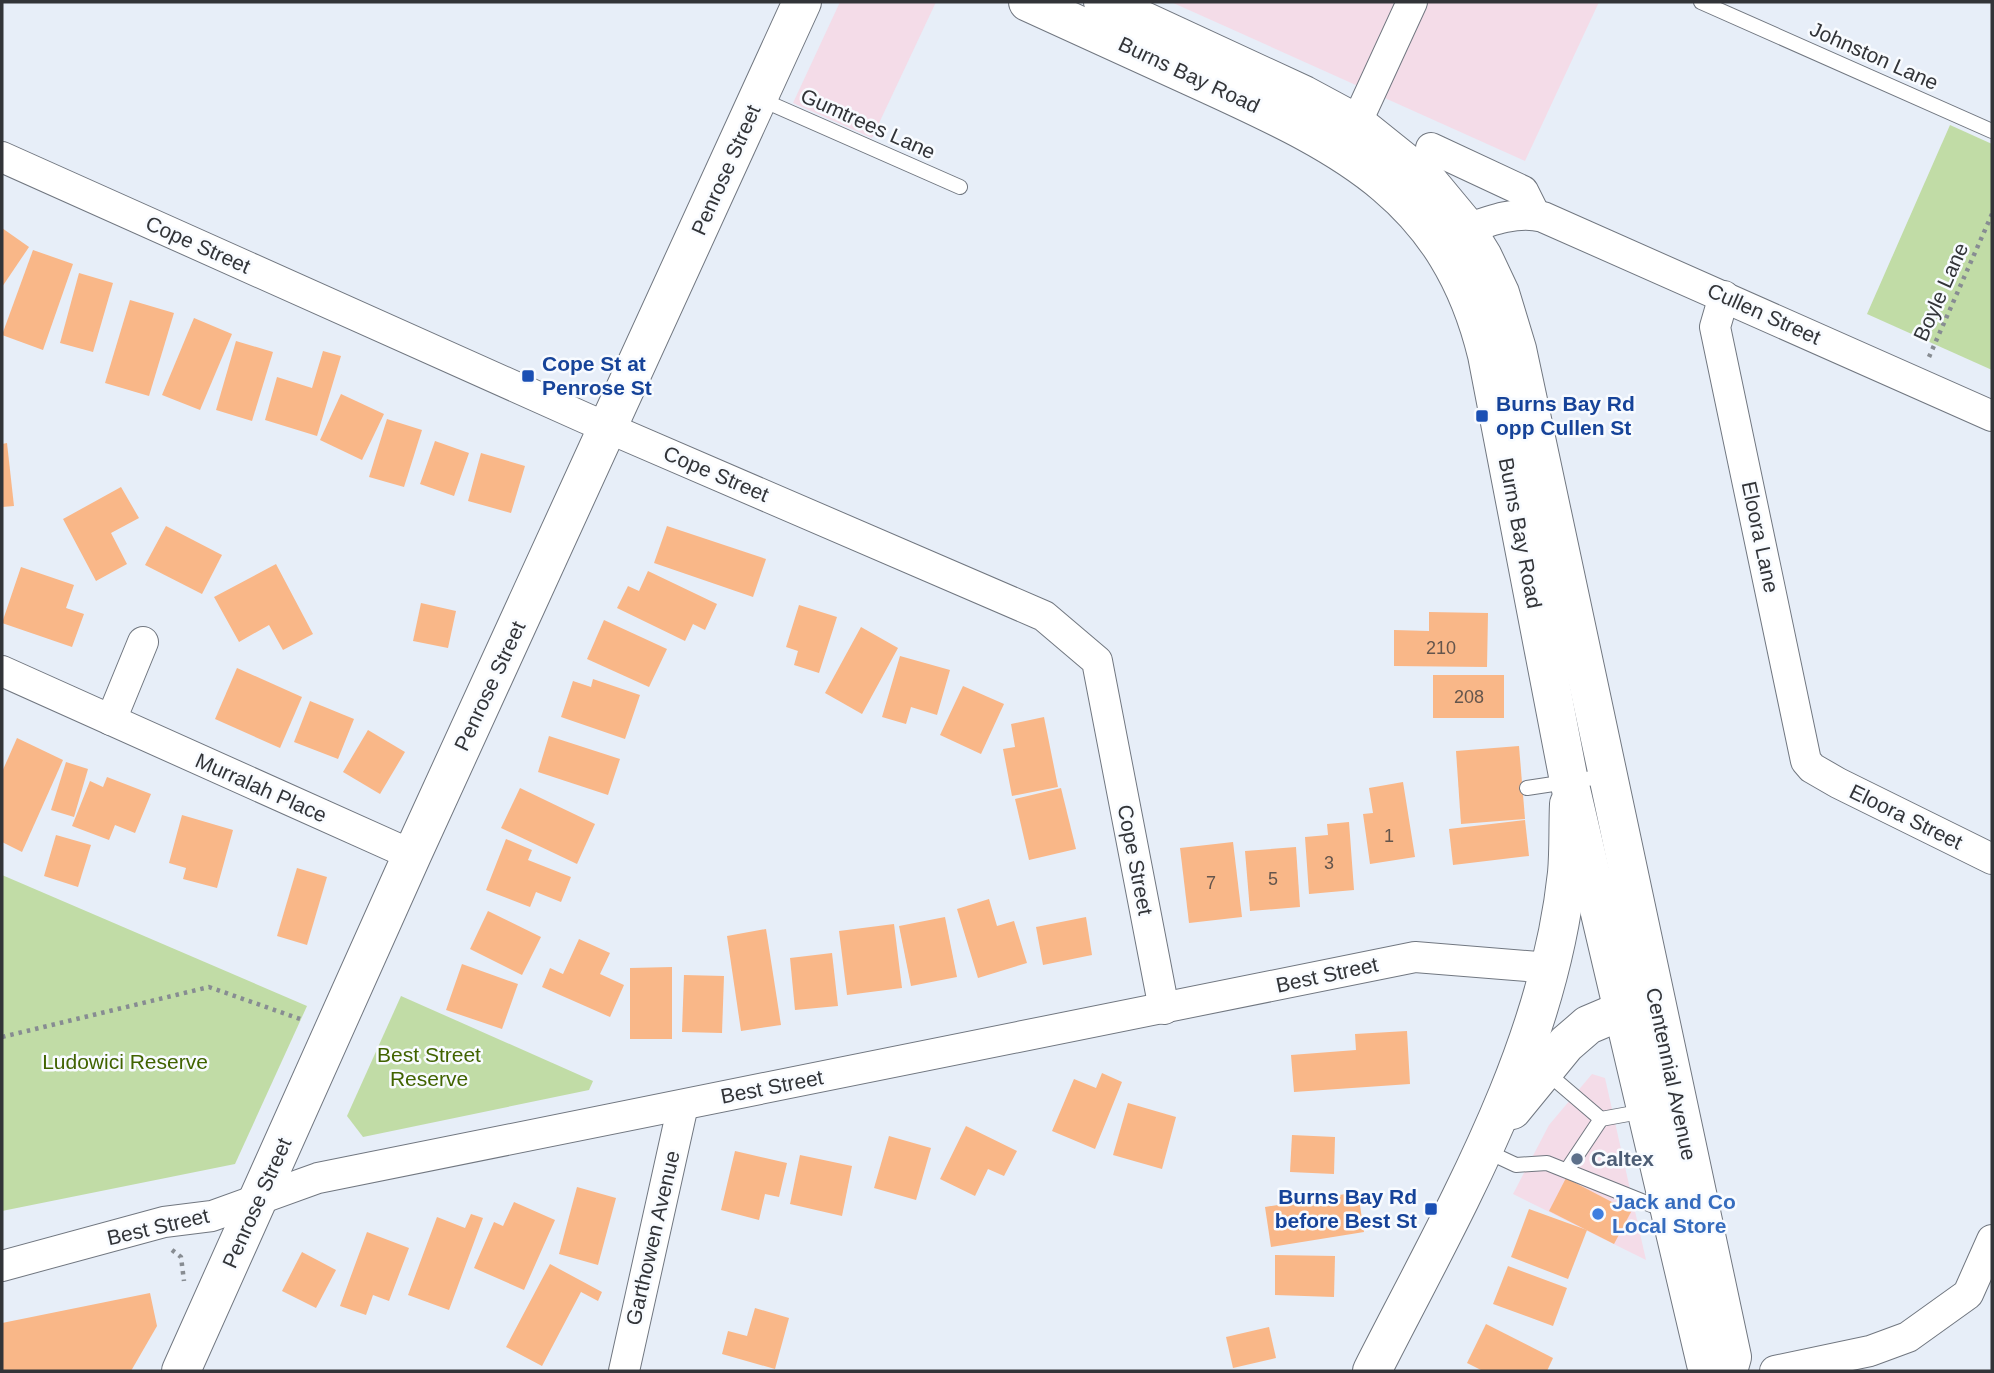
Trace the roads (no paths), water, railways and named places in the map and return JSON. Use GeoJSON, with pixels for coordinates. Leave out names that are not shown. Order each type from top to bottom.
{"type":"FeatureCollection","features":[{"type":"Feature","properties":{"kind":"main road","name":"Penrose Street"},"geometry":{"type":"LineString","coordinates":[[181,1371],[412,855],[802,2]]}},
{"type":"Feature","properties":{"kind":"main road","name":"Burns Bay Road"},"geometry":{"type":"LineString","coordinates":[[1028,2],[1290,122],[1350,137]]}},
{"type":"Feature","properties":{"kind":"main road","name":"Burns Bay Road"},"geometry":{"type":"LineString","coordinates":[[1103,2],[1304,94],[1350,137],[1405,202],[1451,234],[1487,355],[1588,779],[1550,968],[1530,1033],[1488,1142],[1371,1371]]}},
{"type":"Feature","properties":{"kind":"main road","name":"Centennial Avenue"},"geometry":{"type":"LineString","coordinates":[[1588,779],[1647,960],[1732,1357],[1728,1371]]}},
{"type":"Feature","properties":{"kind":"main road","name":"Centennial Avenue"},"geometry":{"type":"LineString","coordinates":[[1588,779],[1621,1011],[1706,1364],[1713,1371]]}},
{"type":"Feature","properties":{"kind":"main road"},"geometry":{"type":"LineString","coordinates":[[1621,1011],[1647,960]]}},
{"type":"Feature","properties":{"kind":"main road","name":"Burns Bay Road"},"geometry":{"type":"LineString","coordinates":[[1488,1142],[1566,1044],[1588,1025],[1621,1011]]}},
{"type":"Feature","properties":{"kind":"street"},"geometry":{"type":"LineString","coordinates":[[1350,137],[1412,2]]}},
{"type":"Feature","properties":{"kind":"street"},"geometry":{"type":"LineString","coordinates":[[1431,148],[1523,191],[1535,215],[1451,234]]}},
{"type":"Feature","properties":{"kind":"street","name":"Cope Street"},"geometry":{"type":"LineString","coordinates":[[2,157],[608,428],[1044,616],[1097,661],[1164,1009]]}},
{"type":"Feature","properties":{"kind":"street","name":"Cullen Street"},"geometry":{"type":"LineString","coordinates":[[1535,215],[1992,416]]}},
{"type":"Feature","properties":{"kind":"street","name":"Eloora Lane"},"geometry":{"type":"LineString","coordinates":[[1724,296],[1715,327],[1806,761],[1820,773]]}},
{"type":"Feature","properties":{"kind":"street"},"geometry":{"type":"LineString","coordinates":[[111,720],[143,642]]}},
{"type":"Feature","properties":{"kind":"street","name":"Murralah Place"},"geometry":{"type":"LineString","coordinates":[[2,671],[412,855]]}},
{"type":"Feature","properties":{"kind":"street","name":"Eloora Street"},"geometry":{"type":"LineString","coordinates":[[1820,773],[1992,859]]}},
{"type":"Feature","properties":{"kind":"street","name":"Best Street"},"geometry":{"type":"LineString","coordinates":[[2,1266],[164,1222],[212,1216],[260,1196],[318,1178],[1415,957],[1550,968]]}},
{"type":"Feature","properties":{"kind":"street","name":"Garthowen Avenue"},"geometry":{"type":"LineString","coordinates":[[624,1371],[683,1105]]}},
{"type":"Feature","properties":{"kind":"street"},"geometry":{"type":"LineString","coordinates":[[1775,1371],[1870,1351],[1908,1337],[1968,1294],[1992,1240]]}},
{"type":"Feature","properties":{"kind":"lane","name":"Johnston Lane"},"geometry":{"type":"LineString","coordinates":[[1701,2],[1992,131]]}},
{"type":"Feature","properties":{"kind":"lane","name":"Gumtrees Lane"},"geometry":{"type":"LineString","coordinates":[[758,99],[960,187]]}},
{"type":"Feature","properties":{"kind":"lane"},"geometry":{"type":"LineString","coordinates":[[1527,788],[1588,779]]}},
{"type":"Feature","properties":{"kind":"lane"},"geometry":{"type":"LineString","coordinates":[[1545,1071],[1601,1119]]}},
{"type":"Feature","properties":{"kind":"lane"},"geometry":{"type":"LineString","coordinates":[[1567,1170],[1601,1119],[1645,1111]]}},
{"type":"Feature","properties":{"kind":"lane"},"geometry":{"type":"LineString","coordinates":[[1488,1142],[1516,1164],[1547,1163],[1668,1212]]}},
{"type":"Feature","properties":{"kind":"place","name":"Cope St at Penrose St"},"geometry":{"type":"Point","coordinates":[528,376]}},
{"type":"Feature","properties":{"kind":"place","name":"Burns Bay Rd opp Cullen St"},"geometry":{"type":"Point","coordinates":[1482,416]}},
{"type":"Feature","properties":{"kind":"place","name":"Caltex"},"geometry":{"type":"Point","coordinates":[1577,1159]}},
{"type":"Feature","properties":{"kind":"place","name":"Burns Bay Rd before Best St"},"geometry":{"type":"Point","coordinates":[1431,1209]}},
{"type":"Feature","properties":{"kind":"place","name":"Jack and Co Local Store"},"geometry":{"type":"Point","coordinates":[1598,1214]}},
{"type":"Feature","properties":{"kind":"park label","name":"Ludowici Reserve"},"geometry":{"type":"Point","coordinates":[125,1062]}},
{"type":"Feature","properties":{"kind":"park label","name":"Best Street Reserve"},"geometry":{"type":"Point","coordinates":[429,1067]}}]}
